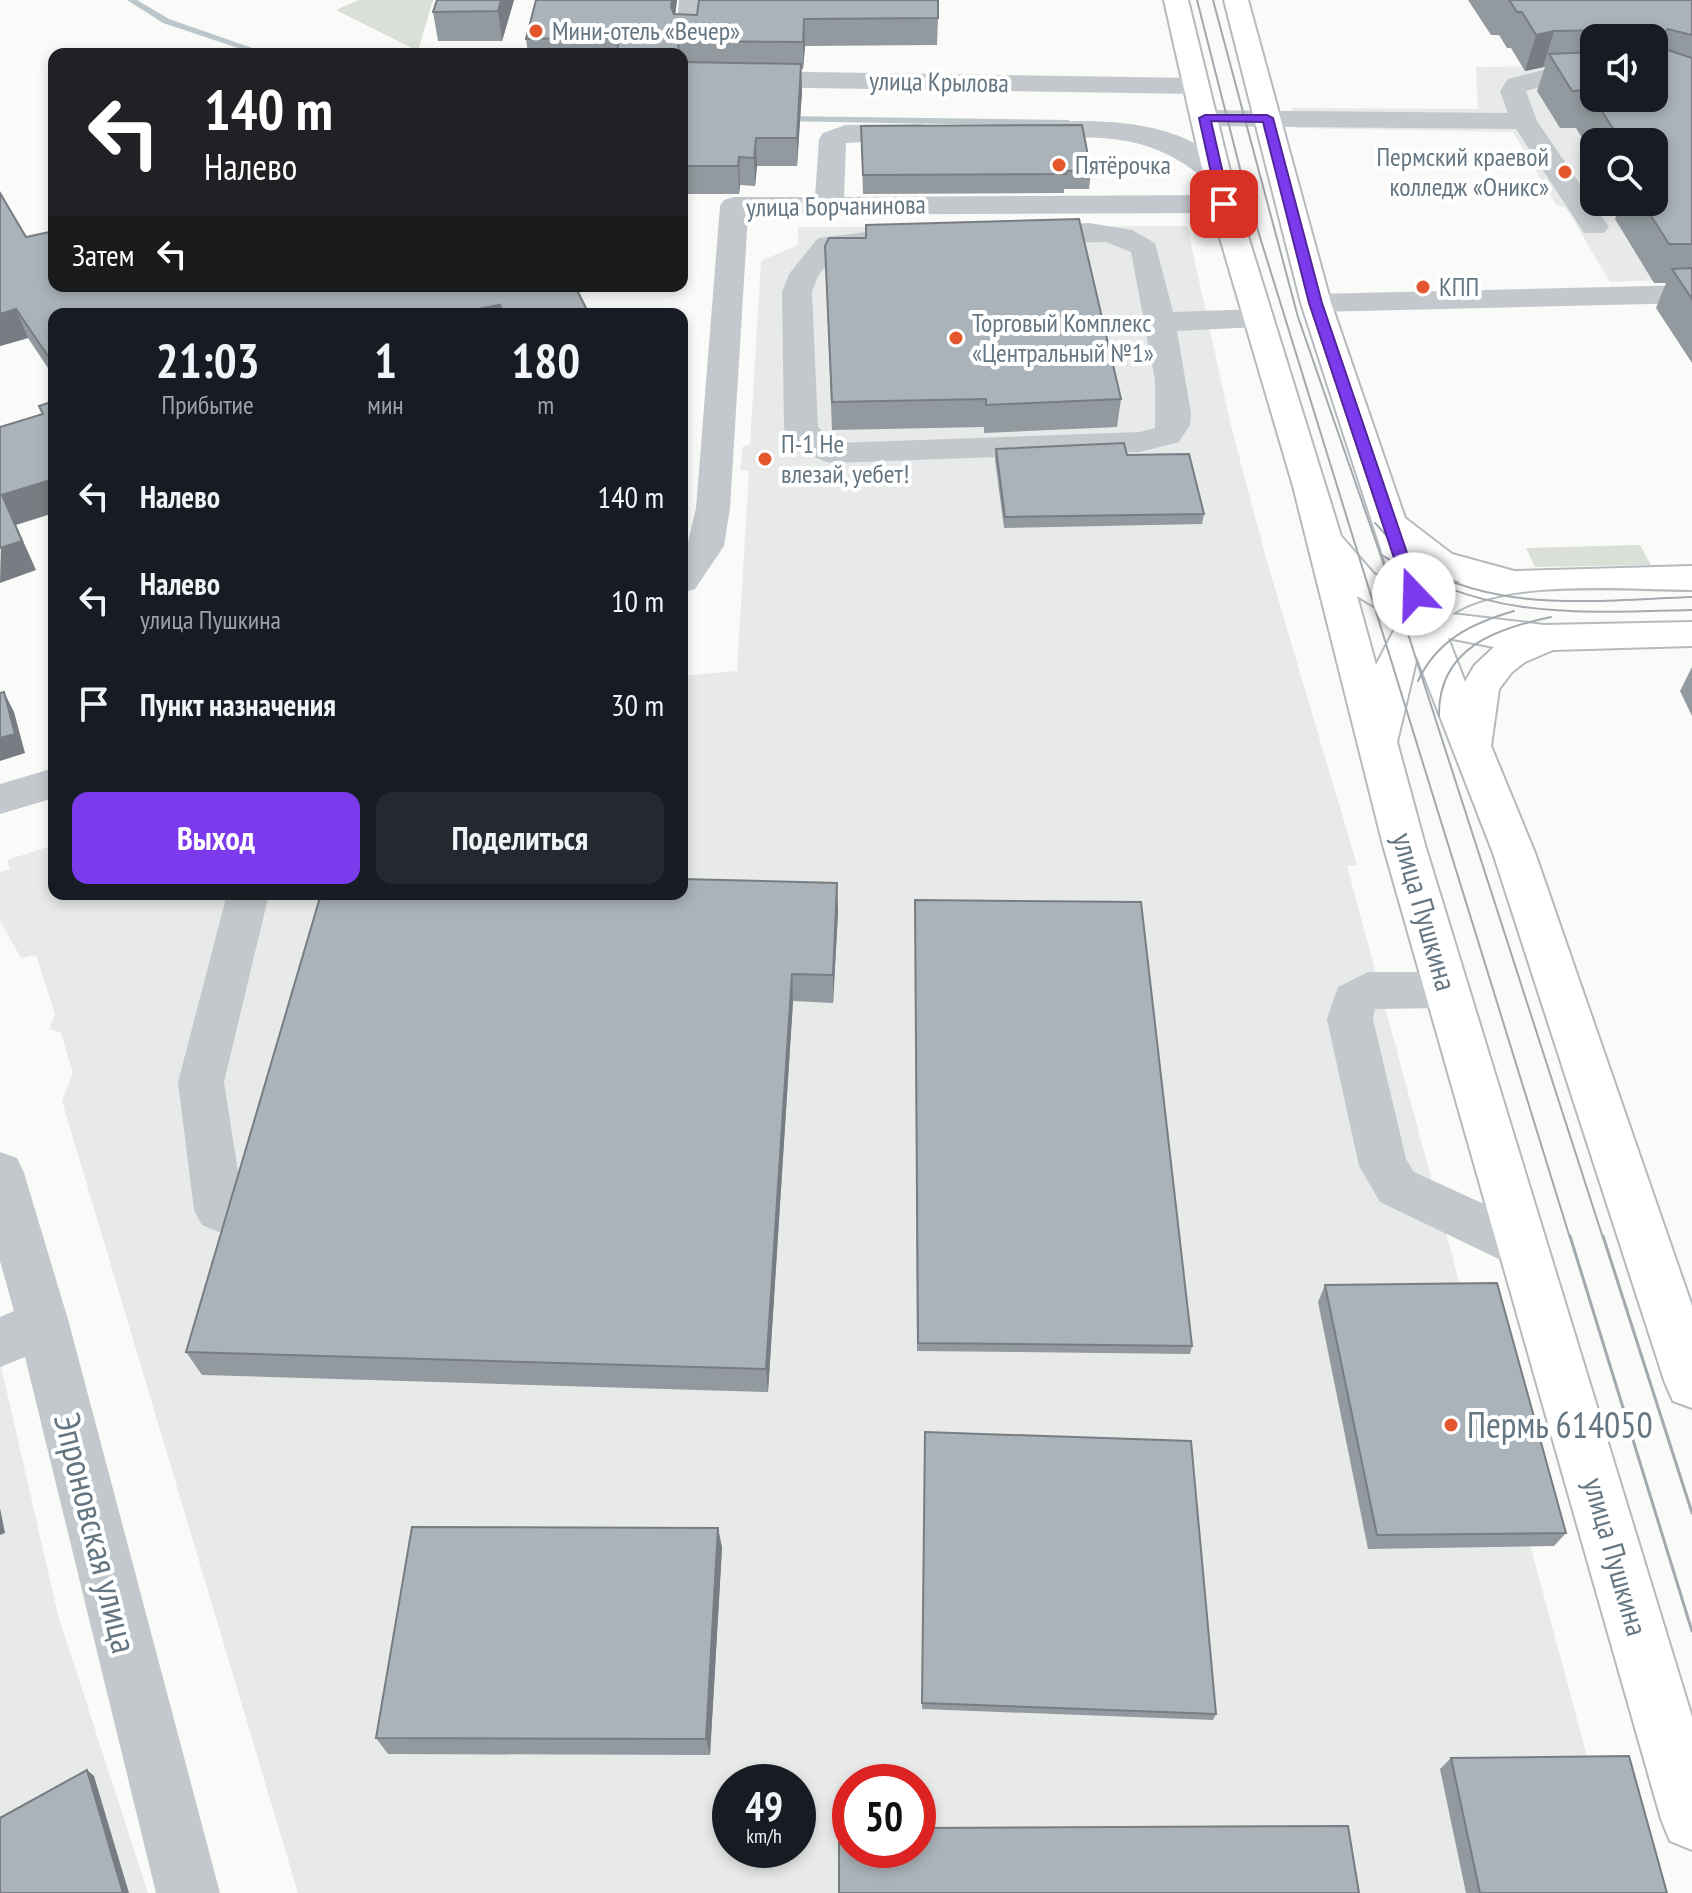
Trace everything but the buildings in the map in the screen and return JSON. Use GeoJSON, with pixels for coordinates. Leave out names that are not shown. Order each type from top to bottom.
{"type":"FeatureCollection","features":[{"type":"Feature","properties":{"kind":"main road","name":"улица Пушкина"},"geometry":{"type":"LineString","coordinates":[[1176,0],[1220,189],[1321,530],[1379,757],[1445,990],[1692,1819]]}},
{"type":"Feature","properties":{"kind":"main road"},"geometry":{"type":"LineString","coordinates":[[1236,0],[1316,303],[1422,617],[1473,755],[1514,853],[1692,1383]]}},
{"type":"Feature","properties":{"kind":"main road"},"geometry":{"type":"LineString","coordinates":[[1389,523],[1406,541],[1437,562],[1474,575],[1531,581],[1692,578]]}},
{"type":"Feature","properties":{"kind":"main road"},"geometry":{"type":"LineString","coordinates":[[1321,530],[1343,565],[1368,590],[1422,617],[1479,632],[1559,637],[1692,634]]}},
{"type":"Feature","properties":{"kind":"main road"},"geometry":{"type":"LineString","coordinates":[[1379,757],[1394,668],[1422,617],[1464,592],[1531,581]]}},
{"type":"Feature","properties":{"kind":"main road"},"geometry":{"type":"LineString","coordinates":[[1473,755],[1471,720],[1474,697],[1482,682],[1492,669],[1517,649],[1559,637]]}},
{"type":"Feature","properties":{"kind":"street"},"geometry":{"type":"LineString","coordinates":[[687,48],[691,0]]}},
{"type":"Feature","properties":{"kind":"street"},"geometry":{"type":"LineString","coordinates":[[1580,77],[1543,78],[1517,85],[1514,101],[1594,227]]}},
{"type":"Feature","properties":{"kind":"street","name":"улица Крылова"},"geometry":{"type":"LineString","coordinates":[[688,78],[1197,86]]}},
{"type":"Feature","properties":{"kind":"street"},"geometry":{"type":"LineString","coordinates":[[1205,118],[1524,121]]}},
{"type":"Feature","properties":{"kind":"street"},"geometry":{"type":"LineString","coordinates":[[1002,131],[1142,132],[1171,141],[1220,189]]}},
{"type":"Feature","properties":{"kind":"street"},"geometry":{"type":"LineString","coordinates":[[829,205],[833,139],[838,136],[939,132]]}},
{"type":"Feature","properties":{"kind":"street","name":"улица Борчанинова"},"geometry":{"type":"LineString","coordinates":[[688,572],[706,546],[713,508],[734,206],[1220,189]]}},
{"type":"Feature","properties":{"kind":"street"},"geometry":{"type":"LineString","coordinates":[[910,238],[828,244],[800,282],[801,429],[816,445],[831,453],[1140,442],[1169,435],[1173,429],[1175,411],[1145,249],[1130,237],[1095,233],[987,236]]}},
{"type":"Feature","properties":{"kind":"street"},"geometry":{"type":"LineString","coordinates":[[1316,303],[1692,294]]}},
{"type":"Feature","properties":{"kind":"street"},"geometry":{"type":"LineString","coordinates":[[1160,322],[1257,318]]}},
{"type":"Feature","properties":{"kind":"street"},"geometry":{"type":"LineString","coordinates":[[0,799],[48,785]]}},
{"type":"Feature","properties":{"kind":"street"},"geometry":{"type":"LineString","coordinates":[[219,1210],[201,1082],[246,900]]}},
{"type":"Feature","properties":{"kind":"street"},"geometry":{"type":"LineString","coordinates":[[1445,990],[1368,990],[1354,1000],[1350,1019],[1383,1166],[1397,1187],[1523,1246]]}},
{"type":"Feature","properties":{"kind":"street","name":"Эпроновская улица"},"geometry":{"type":"LineString","coordinates":[[0,1173],[21,1333],[188,1893]]}},
{"type":"Feature","properties":{"kind":"shaded area"},"geometry":{"type":"Polygon","coordinates":[[[359,0],[433,0],[419,48],[412,48],[336,10],[359,0]]]}},
{"type":"Feature","properties":{"kind":"shaded area","name":"Пермский краевой колледж «Оникс»"},"geometry":{"type":"Polygon","coordinates":[[[1580,66],[1580,112],[1657,112],[1660,128],[1580,128],[1580,216],[1668,216],[1668,165],[1692,279],[1610,282],[1566,208],[1556,205],[1513,132],[1295,128],[1292,108],[1478,109],[1476,67],[1580,66]]]}},
{"type":"Feature","properties":{"kind":"shaded area"},"geometry":{"type":"Polygon","coordinates":[[[1187,226],[1231,426],[1266,558],[1357,865],[1347,866],[1590,1767],[1649,1893],[298,1893],[62,1101],[73,1073],[61,1033],[49,1029],[55,1014],[36,955],[21,958],[0,921],[0,872],[10,869],[7,860],[48,847],[48,900],[688,900],[688,675],[737,671],[749,471],[740,470],[743,446],[750,445],[761,261],[798,245],[798,227],[1187,226]]]}},
{"type":"Feature","properties":{"kind":"shaded area"},"geometry":{"type":"Polygon","coordinates":[[[1640,545],[1651,565],[1535,567],[1526,548],[1640,545]]]}},
{"type":"Feature","properties":{"kind":"shaded area"},"geometry":{"type":"Polygon","coordinates":[[[0,1362],[58,1615],[148,1893],[0,1893],[0,1362]]]}},
{"type":"Feature","properties":{"kind":"waterway"},"geometry":{"type":"LineString","coordinates":[[131,0],[166,21],[247,48]]}},
{"type":"Feature","properties":{"kind":"waterway"},"geometry":{"type":"LineString","coordinates":[[780,119],[1068,123]]}},
{"type":"Feature","properties":{"kind":"tram line"},"geometry":{"type":"LineString","coordinates":[[1197,0],[1246,192],[1570,1238]]}},
{"type":"Feature","properties":{"kind":"tram line"},"geometry":{"type":"LineString","coordinates":[[1213,0],[1298,317],[1380,554]]}},
{"type":"Feature","properties":{"kind":"tram line"},"geometry":{"type":"LineString","coordinates":[[1375,523],[1405,555],[1436,574],[1469,588],[1543,600],[1692,597]]}},
{"type":"Feature","properties":{"kind":"tram line"},"geometry":{"type":"LineString","coordinates":[[1380,554],[1418,575],[1493,602],[1569,611],[1692,610]]}},
{"type":"Feature","properties":{"kind":"tram line"},"geometry":{"type":"LineString","coordinates":[[1380,554],[1421,675]]}},
{"type":"Feature","properties":{"kind":"tram line"},"geometry":{"type":"LineString","coordinates":[[1421,675],[1435,654],[1457,635],[1484,621],[1514,611]]}},
{"type":"Feature","properties":{"kind":"tram line"},"geometry":{"type":"LineString","coordinates":[[1439,716],[1441,693],[1448,674],[1459,658],[1490,636],[1551,617]]}},
{"type":"Feature","properties":{"kind":"tram line"},"geometry":{"type":"LineString","coordinates":[[1418,681],[1421,675]]}},
{"type":"Feature","properties":{"kind":"tram line"},"geometry":{"type":"LineString","coordinates":[[1421,675],[1603,1238]]}},
{"type":"Feature","properties":{"kind":"tram line"},"geometry":{"type":"LineString","coordinates":[[1570,1236],[1692,1631]]}},
{"type":"Feature","properties":{"kind":"tram line"},"geometry":{"type":"LineString","coordinates":[[1603,1236],[1692,1513]]}},
{"type":"Feature","properties":{"kind":"place","name":"Мини-отель «Вечер»"},"geometry":{"type":"Point","coordinates":[536,31]}},
{"type":"Feature","properties":{"kind":"place","name":"Пятёрочка"},"geometry":{"type":"Point","coordinates":[1059,165]}},
{"type":"Feature","properties":{"kind":"place","name":"Пермский краевой колледж «Оникс»"},"geometry":{"type":"Point","coordinates":[1565,172]}},
{"type":"Feature","properties":{"kind":"place","name":"КПП"},"geometry":{"type":"Point","coordinates":[1423,287]}},
{"type":"Feature","properties":{"kind":"place","name":"Торговый Комплекс «Центральный №1»"},"geometry":{"type":"Point","coordinates":[956,338]}},
{"type":"Feature","properties":{"kind":"place","name":"П-1 Не влезай, уебет!"},"geometry":{"type":"Point","coordinates":[765,459]}},
{"type":"Feature","properties":{"kind":"place","name":"Пермь 614050"},"geometry":{"type":"Point","coordinates":[1451,1425]}},
{"type":"Feature","properties":{"kind":"route"},"geometry":{"type":"LineString","coordinates":[[1224,204],[1205,118],[1267,118],[1316,303],[1414,594]]}}]}
